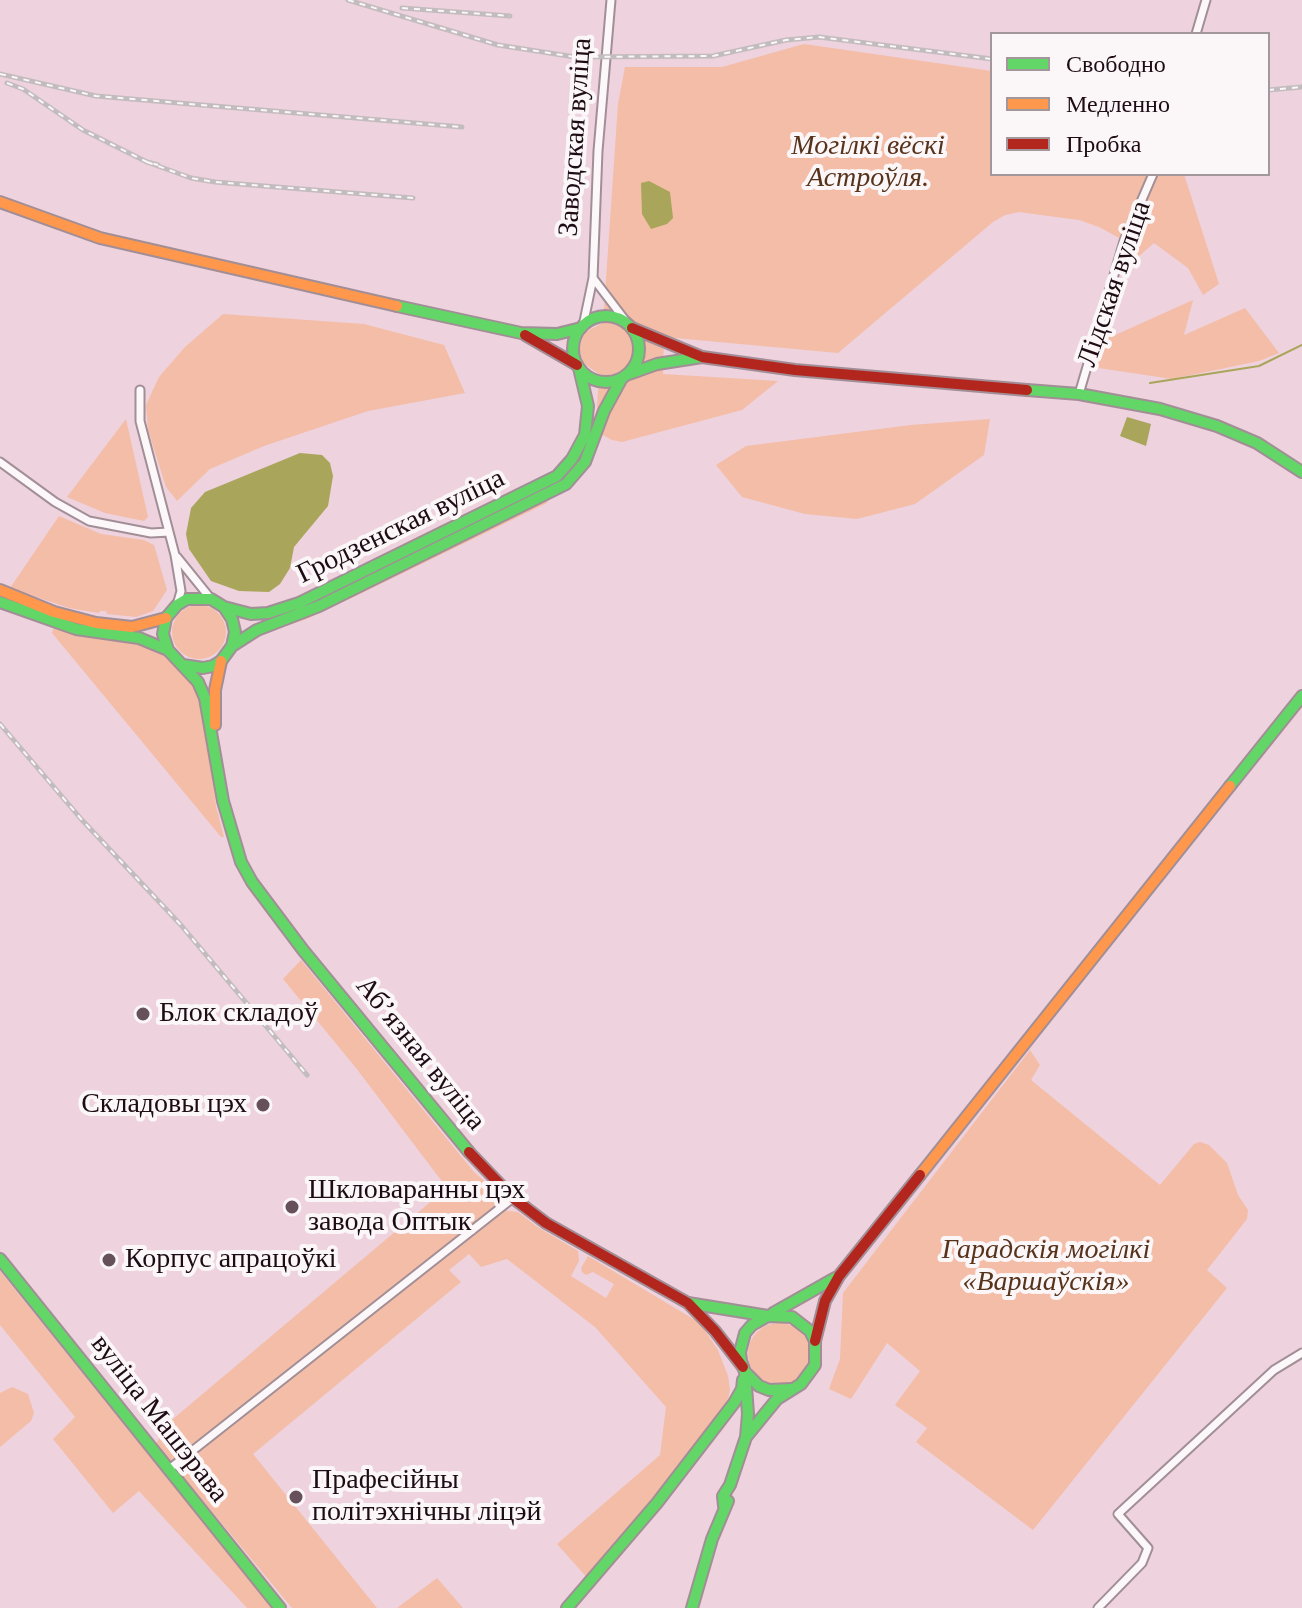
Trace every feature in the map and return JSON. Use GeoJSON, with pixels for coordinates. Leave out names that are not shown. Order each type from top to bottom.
{"type":"FeatureCollection","features":[{"type":"Feature","properties":{"kind":"main road"},"geometry":{"type":"LineString","coordinates":[[0,202],[100,238],[163,254],[521,333],[557,334],[605,316],[618,318],[702,357],[795,370],[1079,394],[1160,409],[1217,426],[1257,443],[1302,472]]}},
{"type":"Feature","properties":{"kind":"main road"},"geometry":{"type":"LineString","coordinates":[[625,376],[635,364],[639,352],[638,340],[630,326]]}},
{"type":"Feature","properties":{"kind":"main road"},"geometry":{"type":"LineString","coordinates":[[578,366],[573,346],[582,327]]}},
{"type":"Feature","properties":{"kind":"main road"},"geometry":{"type":"LineString","coordinates":[[521,333],[598,381],[614,381],[657,364],[702,357]]}},
{"type":"Feature","properties":{"kind":"main road","name":"Гродзенская вуліца"},"geometry":{"type":"LineString","coordinates":[[224,607],[251,614],[268,613],[299,603],[557,476],[581,445],[588,406],[578,366]]}},
{"type":"Feature","properties":{"kind":"main road","name":"Гродзенская вуліца"},"geometry":{"type":"LineString","coordinates":[[232,646],[257,630],[319,606],[566,484],[585,462],[604,411],[625,376]]}},
{"type":"Feature","properties":{"kind":"main road"},"geometry":{"type":"LineString","coordinates":[[0,590],[54,612],[96,623],[132,627],[166,618]]}},
{"type":"Feature","properties":{"kind":"main road"},"geometry":{"type":"LineString","coordinates":[[168,650],[163,634],[166,618],[187,599],[211,599],[224,607],[232,619],[235,632],[232,646]]}},
{"type":"Feature","properties":{"kind":"main road","name":"Абʼязная вуліца"},"geometry":{"type":"LineString","coordinates":[[0,602],[62,625],[139,638],[168,650],[183,665],[198,682],[205,698],[223,801],[241,862],[252,882],[303,950],[477,1162],[513,1198],[567,1236],[688,1303],[715,1331],[744,1370]]}},
{"type":"Feature","properties":{"kind":"main road","name":"Абʼязная вуліца"},"geometry":{"type":"LineString","coordinates":[[216,753],[215,690],[221,661],[232,646]]}},
{"type":"Feature","properties":{"kind":"main road"},"geometry":{"type":"LineString","coordinates":[[183,665],[203,668],[221,661]]}},
{"type":"Feature","properties":{"kind":"main road"},"geometry":{"type":"LineString","coordinates":[[746,1437],[767,1409],[810,1375],[817,1353],[815,1341],[825,1301],[839,1276],[1302,696]]}},
{"type":"Feature","properties":{"kind":"main road","name":"вуліца Машэрава"},"geometry":{"type":"LineString","coordinates":[[0,1259],[280,1608]]}},
{"type":"Feature","properties":{"kind":"main road"},"geometry":{"type":"LineString","coordinates":[[692,1608],[724,1506],[730,1498],[730,1485],[746,1437],[748,1414],[740,1352],[745,1333],[759,1319],[805,1297],[839,1276]]}},
{"type":"Feature","properties":{"kind":"main road","name":"Абʼязная вуліца"},"geometry":{"type":"LineString","coordinates":[[688,1303],[768,1316]]}},
{"type":"Feature","properties":{"kind":"main road"},"geometry":{"type":"LineString","coordinates":[[768,1316],[780,1314],[802,1322],[815,1341]]}},
{"type":"Feature","properties":{"kind":"main road"},"geometry":{"type":"LineString","coordinates":[[744,1370],[759,1386],[769,1390],[791,1389]]}},
{"type":"Feature","properties":{"kind":"main road"},"geometry":{"type":"LineString","coordinates":[[567,1608],[639,1527],[716,1426],[742,1389],[744,1370]]}},
{"type":"Feature","properties":{"kind":"main road"},"geometry":{"type":"LineString","coordinates":[[716,1426],[736,1410],[743,1409],[748,1414]]}},
{"type":"Feature","properties":{"kind":"street","name":"Заводская вуліца"},"geometry":{"type":"LineString","coordinates":[[582,327],[593,278],[603,66],[611,0]]}},
{"type":"Feature","properties":{"kind":"street"},"geometry":{"type":"LineString","coordinates":[[1197,32],[1206,0]]}},
{"type":"Feature","properties":{"kind":"street","name":"Лідская вуліца"},"geometry":{"type":"LineString","coordinates":[[1079,394],[1124,241],[1152,176]]}},
{"type":"Feature","properties":{"kind":"street","name":"Заводская вуліца"},"geometry":{"type":"LineString","coordinates":[[593,278],[630,326]]}},
{"type":"Feature","properties":{"kind":"street"},"geometry":{"type":"LineString","coordinates":[[140,390],[140,421],[175,555],[181,591],[177,605]]}},
{"type":"Feature","properties":{"kind":"street"},"geometry":{"type":"LineString","coordinates":[[0,462],[48,498],[89,521],[151,533],[169,532]]}},
{"type":"Feature","properties":{"kind":"street"},"geometry":{"type":"LineString","coordinates":[[175,555],[211,599]]}},
{"type":"Feature","properties":{"kind":"street"},"geometry":{"type":"LineString","coordinates":[[168,1470],[513,1198]]}},
{"type":"Feature","properties":{"kind":"street"},"geometry":{"type":"LineString","coordinates":[[1098,1608],[1142,1563],[1148,1548],[1118,1514],[1274,1370],[1302,1353]]}},
{"type":"Feature","properties":{"kind":"green space","name":"Могілкі вёскі Астроўля."},"geometry":{"type":"Polygon","coordinates":[[[804,44],[990,71],[990,176],[1185,176],[1219,284],[1203,295],[1188,268],[1154,243],[1130,264],[1121,239],[1099,227],[1079,220],[1019,212],[1005,215],[838,353],[664,337],[663,374],[778,381],[742,410],[622,442],[612,440],[601,434],[596,424],[599,374],[583,363],[579,347],[585,332],[603,323],[618,104],[625,67],[722,67],[804,44]]]}},
{"type":"Feature","properties":{"kind":"green space"},"geometry":{"type":"Polygon","coordinates":[[[1193,300],[1184,335],[1245,308],[1279,353],[1259,361],[1172,379],[1092,367],[1104,329],[1113,336],[1193,300]]]}},
{"type":"Feature","properties":{"kind":"green space"},"geometry":{"type":"Polygon","coordinates":[[[223,314],[364,324],[444,345],[465,393],[368,411],[264,446],[210,469],[177,501],[166,487],[148,430],[146,405],[159,377],[185,347],[223,314]]]}},
{"type":"Feature","properties":{"kind":"green space"},"geometry":{"type":"Polygon","coordinates":[[[126,419],[148,517],[144,521],[105,513],[67,497],[126,419]]]}},
{"type":"Feature","properties":{"kind":"green space"},"geometry":{"type":"Polygon","coordinates":[[[990,419],[984,455],[915,504],[857,519],[805,514],[742,497],[716,465],[746,446],[911,425],[990,419]]]}},
{"type":"Feature","properties":{"kind":"green space"},"geometry":{"type":"Polygon","coordinates":[[[548,500],[362,593],[307,619],[276,629],[360,592],[548,500]]]}},
{"type":"Feature","properties":{"kind":"green space"},"geometry":{"type":"Polygon","coordinates":[[[59,516],[101,534],[144,540],[154,545],[167,590],[153,611],[136,617],[107,614],[106,611],[99,613],[69,608],[10,588],[59,516]]]}},
{"type":"Feature","properties":{"kind":"green space"},"geometry":{"type":"Polygon","coordinates":[[[199,605],[218,613],[226,632],[218,651],[199,659],[180,651],[172,632],[180,613],[199,605]]]}},
{"type":"Feature","properties":{"kind":"green space"},"geometry":{"type":"Polygon","coordinates":[[[54,627],[108,640],[141,642],[158,648],[195,684],[203,709],[216,806],[224,837],[52,633],[54,627]]]}},
{"type":"Feature","properties":{"kind":"green space"},"geometry":{"type":"Polygon","coordinates":[[[301,960],[474,1172],[495,1190],[494,1202],[508,1211],[518,1212],[578,1251],[579,1261],[571,1276],[606,1298],[614,1284],[593,1272],[586,1275],[582,1272],[588,1256],[700,1323],[718,1350],[728,1376],[730,1390],[727,1404],[590,1581],[557,1544],[660,1455],[666,1407],[595,1327],[507,1259],[481,1267],[469,1254],[449,1270],[461,1282],[253,1454],[377,1608],[292,1608],[156,1444],[167,1424],[447,1188],[356,1068],[283,979],[301,960]]]}},
{"type":"Feature","properties":{"kind":"green space","name":"Гарадскія могілкі «Варшаўскія»"},"geometry":{"type":"Polygon","coordinates":[[[1030,1050],[1040,1065],[1031,1080],[1160,1185],[1194,1144],[1200,1142],[1209,1145],[1227,1163],[1238,1195],[1248,1210],[1247,1219],[1207,1270],[1227,1288],[1033,1530],[916,1442],[927,1428],[895,1405],[920,1371],[887,1343],[851,1399],[829,1389],[840,1359],[843,1293],[1030,1050]]]}},
{"type":"Feature","properties":{"kind":"green space"},"geometry":{"type":"Polygon","coordinates":[[[0,1271],[272,1608],[247,1608],[139,1491],[113,1513],[53,1439],[75,1417],[0,1325],[0,1271]]]}},
{"type":"Feature","properties":{"kind":"green space"},"geometry":{"type":"Polygon","coordinates":[[[779,1323],[791,1325],[801,1332],[808,1342],[808,1366],[801,1376],[791,1383],[779,1385],[767,1383],[757,1376],[750,1366],[748,1354],[750,1342],[757,1332],[767,1325],[779,1323]]]}},
{"type":"Feature","properties":{"kind":"green space"},"geometry":{"type":"Polygon","coordinates":[[[12,1387],[28,1394],[34,1413],[31,1421],[0,1447],[0,1393],[12,1387]]]}},
{"type":"Feature","properties":{"kind":"green space"},"geometry":{"type":"Polygon","coordinates":[[[437,1578],[463,1608],[397,1608],[437,1578]]]}},
{"type":"Feature","properties":{"kind":"shaded area"},"geometry":{"type":"Polygon","coordinates":[[[649,181],[670,192],[673,218],[667,224],[651,229],[642,214],[641,183],[649,181]]]}},
{"type":"Feature","properties":{"kind":"shaded area"},"geometry":{"type":"Polygon","coordinates":[[[1127,417],[1151,424],[1146,446],[1120,436],[1127,417]]]}},
{"type":"Feature","properties":{"kind":"shaded area"},"geometry":{"type":"Polygon","coordinates":[[[300,453],[322,455],[330,463],[333,476],[328,506],[294,547],[290,568],[280,584],[269,592],[239,591],[211,581],[189,549],[186,534],[191,508],[205,492],[300,453]]]}},
{"type":"Feature","properties":{"kind":"waterway"},"geometry":{"type":"LineString","coordinates":[[1150,383],[1259,366],[1302,345]]}},
{"type":"Feature","properties":{"kind":"railway"},"geometry":{"type":"LineString","coordinates":[[348,0],[498,45],[575,57],[713,56],[786,40],[819,37],[990,59]]}},
{"type":"Feature","properties":{"kind":"railway"},"geometry":{"type":"LineString","coordinates":[[402,8],[510,16]]}},
{"type":"Feature","properties":{"kind":"railway"},"geometry":{"type":"LineString","coordinates":[[0,74],[96,96],[462,127]]}},
{"type":"Feature","properties":{"kind":"railway"},"geometry":{"type":"LineString","coordinates":[[7,83],[23,89],[83,130],[158,165]]}},
{"type":"Feature","properties":{"kind":"railway"},"geometry":{"type":"LineString","coordinates":[[1270,90],[1302,87]]}},
{"type":"Feature","properties":{"kind":"railway"},"geometry":{"type":"LineString","coordinates":[[147,162],[191,178],[215,182],[413,198]]}},
{"type":"Feature","properties":{"kind":"railway"},"geometry":{"type":"LineString","coordinates":[[0,724],[82,820],[180,924],[307,1075]]}},
{"type":"Feature","properties":{"kind":"traffic: fast"},"geometry":{"type":"LineString","coordinates":[[397,306],[521,333],[557,334],[581,328]]}},
{"type":"Feature","properties":{"kind":"traffic: fast"},"geometry":{"type":"LineString","coordinates":[[606,316],[619,319],[629,326],[636,336],[639,349],[636,362],[629,372],[619,379],[606,382],[593,379],[583,372],[576,362],[573,349],[576,336],[583,326],[593,319],[606,316]]}},
{"type":"Feature","properties":{"kind":"traffic: fast"},"geometry":{"type":"LineString","coordinates":[[629,374],[657,364],[702,357]]}},
{"type":"Feature","properties":{"kind":"traffic: fast"},"geometry":{"type":"LineString","coordinates":[[224,607],[251,614],[268,613],[299,603],[557,476],[572,459],[585,435],[588,406],[579,368]]}},
{"type":"Feature","properties":{"kind":"traffic: fast"},"geometry":{"type":"LineString","coordinates":[[232,646],[257,630],[319,606],[566,484],[585,462],[604,411],[622,378]]}},
{"type":"Feature","properties":{"kind":"traffic: fast"},"geometry":{"type":"LineString","coordinates":[[1027,390],[1079,394],[1160,409],[1217,426],[1257,443],[1302,472]]}},
{"type":"Feature","properties":{"kind":"traffic: fast"},"geometry":{"type":"LineString","coordinates":[[183,665],[213,666],[232,646],[235,632],[232,619],[224,607],[211,599],[187,599],[177,605],[166,618],[163,634],[168,650],[198,682],[205,698],[223,801],[241,862],[252,882],[303,950],[469,1152]]}},
{"type":"Feature","properties":{"kind":"traffic: fast"},"geometry":{"type":"LineString","coordinates":[[0,602],[76,629],[139,638],[168,650]]}},
{"type":"Feature","properties":{"kind":"traffic: fast"},"geometry":{"type":"LineString","coordinates":[[1230,786],[1302,696]]}},
{"type":"Feature","properties":{"kind":"traffic: fast"},"geometry":{"type":"LineString","coordinates":[[0,1259],[280,1608]]}},
{"type":"Feature","properties":{"kind":"traffic: fast"},"geometry":{"type":"LineString","coordinates":[[773,1313],[835,1278]]}},
{"type":"Feature","properties":{"kind":"traffic: fast"},"geometry":{"type":"LineString","coordinates":[[688,1303],[768,1316]]}},
{"type":"Feature","properties":{"kind":"traffic: fast"},"geometry":{"type":"LineString","coordinates":[[746,1437],[777,1399],[801,1384],[815,1365],[815,1341],[810,1331],[792,1317],[768,1316],[745,1333],[741,1361],[745,1372],[759,1386],[769,1390],[791,1389]]}},
{"type":"Feature","properties":{"kind":"traffic: fast"},"geometry":{"type":"LineString","coordinates":[[724,1506],[723,1496],[730,1485],[746,1437],[745,1372]]}},
{"type":"Feature","properties":{"kind":"traffic: fast"},"geometry":{"type":"LineString","coordinates":[[567,1608],[657,1503],[734,1403],[743,1380]]}},
{"type":"Feature","properties":{"kind":"traffic: fast"},"geometry":{"type":"LineString","coordinates":[[692,1608],[712,1539],[728,1501]]}},
{"type":"Feature","properties":{"kind":"traffic: slow"},"geometry":{"type":"LineString","coordinates":[[0,202],[100,238],[397,306]]}},
{"type":"Feature","properties":{"kind":"traffic: slow"},"geometry":{"type":"LineString","coordinates":[[0,590],[54,612],[96,623],[132,627],[166,618]]}},
{"type":"Feature","properties":{"kind":"traffic: slow"},"geometry":{"type":"LineString","coordinates":[[215,725],[215,690],[221,661]]}},
{"type":"Feature","properties":{"kind":"traffic: slow"},"geometry":{"type":"LineString","coordinates":[[920,1175],[1230,786]]}},
{"type":"Feature","properties":{"kind":"traffic: jam"},"geometry":{"type":"LineString","coordinates":[[632,328],[702,357],[795,370],[1027,390]]}},
{"type":"Feature","properties":{"kind":"traffic: jam"},"geometry":{"type":"LineString","coordinates":[[525,335],[577,365]]}},
{"type":"Feature","properties":{"kind":"traffic: jam"},"geometry":{"type":"LineString","coordinates":[[469,1152],[513,1198],[546,1223],[688,1303],[743,1367]]}},
{"type":"Feature","properties":{"kind":"traffic: jam"},"geometry":{"type":"LineString","coordinates":[[815,1341],[825,1301],[839,1276],[920,1175]]}},
{"type":"Feature","properties":{"kind":"place","name":"Блок складоў"},"geometry":{"type":"Point","coordinates":[143,1014]}},
{"type":"Feature","properties":{"kind":"place","name":"Складовы цэх"},"geometry":{"type":"Point","coordinates":[263,1105]}},
{"type":"Feature","properties":{"kind":"place","name":"Шкловаранны цэх завода Оптык"},"geometry":{"type":"Point","coordinates":[292,1207]}},
{"type":"Feature","properties":{"kind":"place","name":"Корпус апрацоўкі"},"geometry":{"type":"Point","coordinates":[109,1260]}},
{"type":"Feature","properties":{"kind":"place","name":"Прафесійны політэхнічны ліцэй"},"geometry":{"type":"Point","coordinates":[296,1497]}}]}
